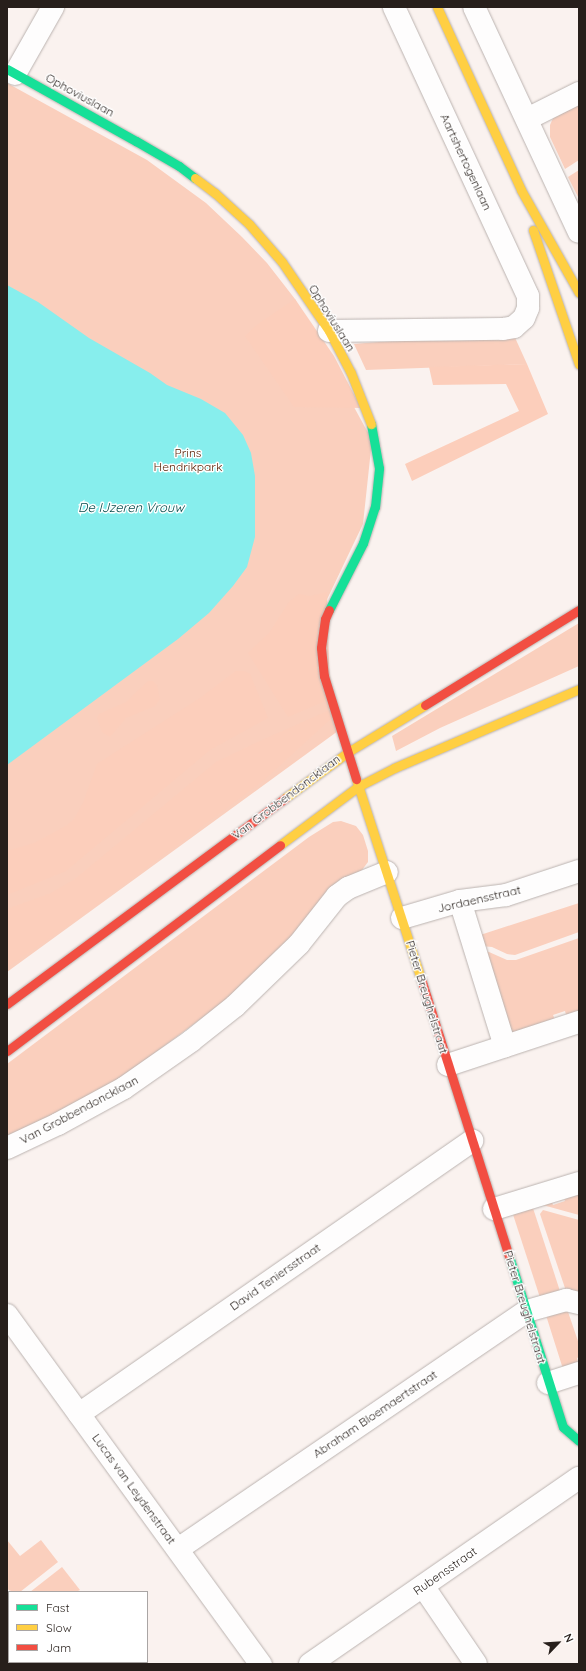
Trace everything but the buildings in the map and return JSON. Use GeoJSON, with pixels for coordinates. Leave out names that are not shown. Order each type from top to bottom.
{"type":"FeatureCollection","features":[{"type":"Feature","properties":{"kind":"street"},"geometry":{"type":"LineString","coordinates":[[11,72],[53,7]]}},
{"type":"Feature","properties":{"kind":"street","name":"Aartshertogenlaan"},"geometry":{"type":"LineString","coordinates":[[329,331],[503,329],[514,327],[524,318],[528,308],[528,296],[394,7]]}},
{"type":"Feature","properties":{"kind":"street"},"geometry":{"type":"LineString","coordinates":[[437,7],[521,190],[576,279]]}},
{"type":"Feature","properties":{"kind":"street"},"geometry":{"type":"LineString","coordinates":[[474,7],[579,232]]}},
{"type":"Feature","properties":{"kind":"street","name":"Ophoviuslaan"},"geometry":{"type":"LineString","coordinates":[[11,72],[142,144],[179,166],[215,193],[249,224],[282,262],[329,331],[351,373],[373,430],[379,468],[375,507],[363,543],[337,591],[325,619],[321,648],[324,676],[330,700],[348,752]]}},
{"type":"Feature","properties":{"kind":"street"},"geometry":{"type":"LineString","coordinates":[[527,119],[579,93]]}},
{"type":"Feature","properties":{"kind":"street"},"geometry":{"type":"LineString","coordinates":[[521,190],[550,283],[579,364]]}},
{"type":"Feature","properties":{"kind":"street","name":"Van Grobbendoncklaan"},"geometry":{"type":"LineString","coordinates":[[7,1004],[348,752],[579,610]]}},
{"type":"Feature","properties":{"kind":"street"},"geometry":{"type":"LineString","coordinates":[[7,1050],[359,786],[394,768],[579,689]]}},
{"type":"Feature","properties":{"kind":"street"},"geometry":{"type":"LineString","coordinates":[[565,696],[579,696]]}},
{"type":"Feature","properties":{"kind":"street","name":"Pieter Breughelstraat"},"geometry":{"type":"LineString","coordinates":[[348,752],[373,836],[402,918],[527,1310],[548,1383],[563,1427],[579,1441]]}},
{"type":"Feature","properties":{"kind":"street","name":"Jordaensstraat"},"geometry":{"type":"LineString","coordinates":[[402,918],[460,901],[506,895],[579,871]]}},
{"type":"Feature","properties":{"kind":"street","name":"Van Grobbendoncklaan"},"geometry":{"type":"LineString","coordinates":[[7,1148],[58,1124],[124,1088],[191,1041],[235,1006],[300,944],[337,896],[348,888],[387,872]]}},
{"type":"Feature","properties":{"kind":"street"},"geometry":{"type":"LineString","coordinates":[[460,901],[505,1046]]}},
{"type":"Feature","properties":{"kind":"street"},"geometry":{"type":"LineString","coordinates":[[448,1065],[579,1022]]}},
{"type":"Feature","properties":{"kind":"street","name":"David Teniersstraat"},"geometry":{"type":"LineString","coordinates":[[79,1414],[472,1141]]}},
{"type":"Feature","properties":{"kind":"street"},"geometry":{"type":"LineString","coordinates":[[494,1209],[579,1183]]}},
{"type":"Feature","properties":{"kind":"street","name":"Abraham Bloemaertstraat"},"geometry":{"type":"LineString","coordinates":[[178,1549],[527,1310],[566,1300],[579,1303]]}},
{"type":"Feature","properties":{"kind":"street","name":"Lucas van Leydenstraat"},"geometry":{"type":"LineString","coordinates":[[7,1315],[261,1664]]}},
{"type":"Feature","properties":{"kind":"street"},"geometry":{"type":"LineString","coordinates":[[548,1383],[579,1372]]}},
{"type":"Feature","properties":{"kind":"street","name":"Rubensstraat"},"geometry":{"type":"LineString","coordinates":[[310,1664],[579,1478]]}},
{"type":"Feature","properties":{"kind":"street"},"geometry":{"type":"LineString","coordinates":[[423,1586],[476,1664]]}},
{"type":"Feature","properties":{"kind":"green space","name":"Prins Hendrikpark"},"geometry":{"type":"Polygon","coordinates":[[[7,83],[147,160],[206,203],[242,237],[267,263],[295,299],[372,440],[363,524],[321,612],[338,731],[7,972],[7,83]]]}},
{"type":"Feature","properties":{"kind":"green space"},"geometry":{"type":"Polygon","coordinates":[[[579,102],[579,160],[565,169],[550,137],[550,125],[554,116],[579,102]]]}},
{"type":"Feature","properties":{"kind":"green space"},"geometry":{"type":"Polygon","coordinates":[[[579,170],[579,199],[568,177],[579,170]]]}},
{"type":"Feature","properties":{"kind":"green space"},"geometry":{"type":"Polygon","coordinates":[[[512,331],[527,364],[366,370],[354,344],[512,331]]]}},
{"type":"Feature","properties":{"kind":"green space"},"geometry":{"type":"Polygon","coordinates":[[[579,623],[579,666],[440,728],[396,751],[392,736],[579,623]]]}},
{"type":"Feature","properties":{"kind":"green space"},"geometry":{"type":"Polygon","coordinates":[[[341,821],[356,826],[363,835],[368,851],[368,862],[362,870],[355,875],[299,932],[229,998],[117,1081],[7,1140],[7,1064],[309,837],[333,822],[341,821]]]}},
{"type":"Feature","properties":{"kind":"green space"},"geometry":{"type":"Polygon","coordinates":[[[579,903],[579,932],[515,955],[507,954],[492,947],[481,946],[477,936],[579,903]]]}},
{"type":"Feature","properties":{"kind":"green space"},"geometry":{"type":"Polygon","coordinates":[[[579,938],[579,1015],[567,1018],[565,1011],[553,1015],[556,1022],[513,1036],[482,951],[489,952],[507,960],[516,960],[579,938]]]}},
{"type":"Feature","properties":{"kind":"green space"},"geometry":{"type":"Polygon","coordinates":[[[579,1190],[579,1215],[539,1204],[551,1199],[553,1205],[565,1201],[563,1195],[579,1190]]]}},
{"type":"Feature","properties":{"kind":"green space"},"geometry":{"type":"Polygon","coordinates":[[[532,1205],[560,1292],[540,1299],[512,1211],[532,1205]]]}},
{"type":"Feature","properties":{"kind":"green space"},"geometry":{"type":"Polygon","coordinates":[[[543,1210],[579,1220],[579,1300],[567,1294],[540,1214],[543,1210]]]}},
{"type":"Feature","properties":{"kind":"green space"},"geometry":{"type":"Polygon","coordinates":[[[566,1306],[579,1344],[579,1357],[577,1358],[578,1364],[563,1369],[544,1309],[566,1306]]]}},
{"type":"Feature","properties":{"kind":"green space"},"geometry":{"type":"Polygon","coordinates":[[[7,1540],[20,1556],[41,1540],[58,1562],[21,1591],[11,1591],[7,1589],[7,1540]]]}},
{"type":"Feature","properties":{"kind":"green space"},"geometry":{"type":"Polygon","coordinates":[[[62,1567],[80,1590],[78,1591],[31,1591],[62,1567]]]}},
{"type":"Feature","properties":{"kind":"green space"},"geometry":{"type":"Polygon","coordinates":[[[17,1663],[70,1663],[70,1664],[17,1663]]]}},
{"type":"Feature","properties":{"kind":"shaded area"},"geometry":{"type":"Polygon","coordinates":[[[295,299],[334,356],[361,408],[294,407],[245,336],[258,324],[295,299]]]}},
{"type":"Feature","properties":{"kind":"shaded area"},"geometry":{"type":"Polygon","coordinates":[[[527,364],[548,414],[412,481],[405,464],[519,411],[506,384],[433,385],[429,367],[527,364]]]}},
{"type":"Feature","properties":{"kind":"shaded area"},"geometry":{"type":"Polygon","coordinates":[[[327,592],[330,699],[288,717],[248,653],[269,633],[289,602],[299,594],[310,596],[327,592]]]}},
{"type":"Feature","properties":{"kind":"shaded area"},"geometry":{"type":"Polygon","coordinates":[[[236,671],[244,671],[250,674],[268,718],[210,750],[66,871],[7,895],[7,851],[34,843],[66,826],[74,819],[83,803],[97,764],[197,700],[236,671]]]}},
{"type":"Feature","properties":{"kind":"shaded area"},"geometry":{"type":"Polygon","coordinates":[[[148,681],[153,681],[157,685],[160,699],[155,706],[126,718],[110,737],[102,732],[97,718],[99,714],[126,702],[148,681]]]}},
{"type":"Feature","properties":{"kind":"shaded area"},"geometry":{"type":"Polygon","coordinates":[[[332,709],[334,716],[263,781],[83,915],[7,968],[7,909],[51,893],[75,879],[216,762],[332,709]]]}},
{"type":"Feature","properties":{"kind":"water","name":"De IJzeren Vrouw"},"geometry":{"type":"Polygon","coordinates":[[[7,285],[38,302],[89,338],[150,373],[167,385],[201,399],[225,413],[243,435],[251,453],[255,476],[255,537],[247,567],[233,586],[209,613],[178,639],[7,765],[7,285]]]}},
{"type":"Feature","properties":{"kind":"traffic: fast"},"geometry":{"type":"LineString","coordinates":[[7,69],[136,141],[179,166],[195,178]]}},
{"type":"Feature","properties":{"kind":"traffic: fast"},"geometry":{"type":"LineString","coordinates":[[329,610],[363,543],[375,507],[379,468],[371,424]]}},
{"type":"Feature","properties":{"kind":"traffic: fast"},"geometry":{"type":"LineString","coordinates":[[509,1256],[563,1427],[579,1441]]}},
{"type":"Feature","properties":{"kind":"traffic: slow"},"geometry":{"type":"LineString","coordinates":[[437,7],[521,190],[579,293]]}},
{"type":"Feature","properties":{"kind":"traffic: slow"},"geometry":{"type":"LineString","coordinates":[[195,178],[215,193],[249,224],[282,262],[329,331],[351,373],[371,424]]}},
{"type":"Feature","properties":{"kind":"traffic: slow"},"geometry":{"type":"LineString","coordinates":[[533,230],[579,364]]}},
{"type":"Feature","properties":{"kind":"traffic: slow"},"geometry":{"type":"LineString","coordinates":[[280,845],[359,786],[394,768],[579,689]]}},
{"type":"Feature","properties":{"kind":"traffic: slow"},"geometry":{"type":"LineString","coordinates":[[285,798],[348,752],[425,705]]}},
{"type":"Feature","properties":{"kind":"traffic: slow"},"geometry":{"type":"LineString","coordinates":[[356,779],[421,979]]}},
{"type":"Feature","properties":{"kind":"traffic: jam"},"geometry":{"type":"LineString","coordinates":[[329,610],[325,619],[321,648],[324,676],[356,779]]}},
{"type":"Feature","properties":{"kind":"traffic: jam"},"geometry":{"type":"LineString","coordinates":[[425,705],[579,610]]}},
{"type":"Feature","properties":{"kind":"traffic: jam"},"geometry":{"type":"LineString","coordinates":[[7,1004],[285,798]]}},
{"type":"Feature","properties":{"kind":"traffic: jam"},"geometry":{"type":"LineString","coordinates":[[7,1051],[280,845]]}},
{"type":"Feature","properties":{"kind":"traffic: jam"},"geometry":{"type":"LineString","coordinates":[[421,979],[509,1256]]}}]}
